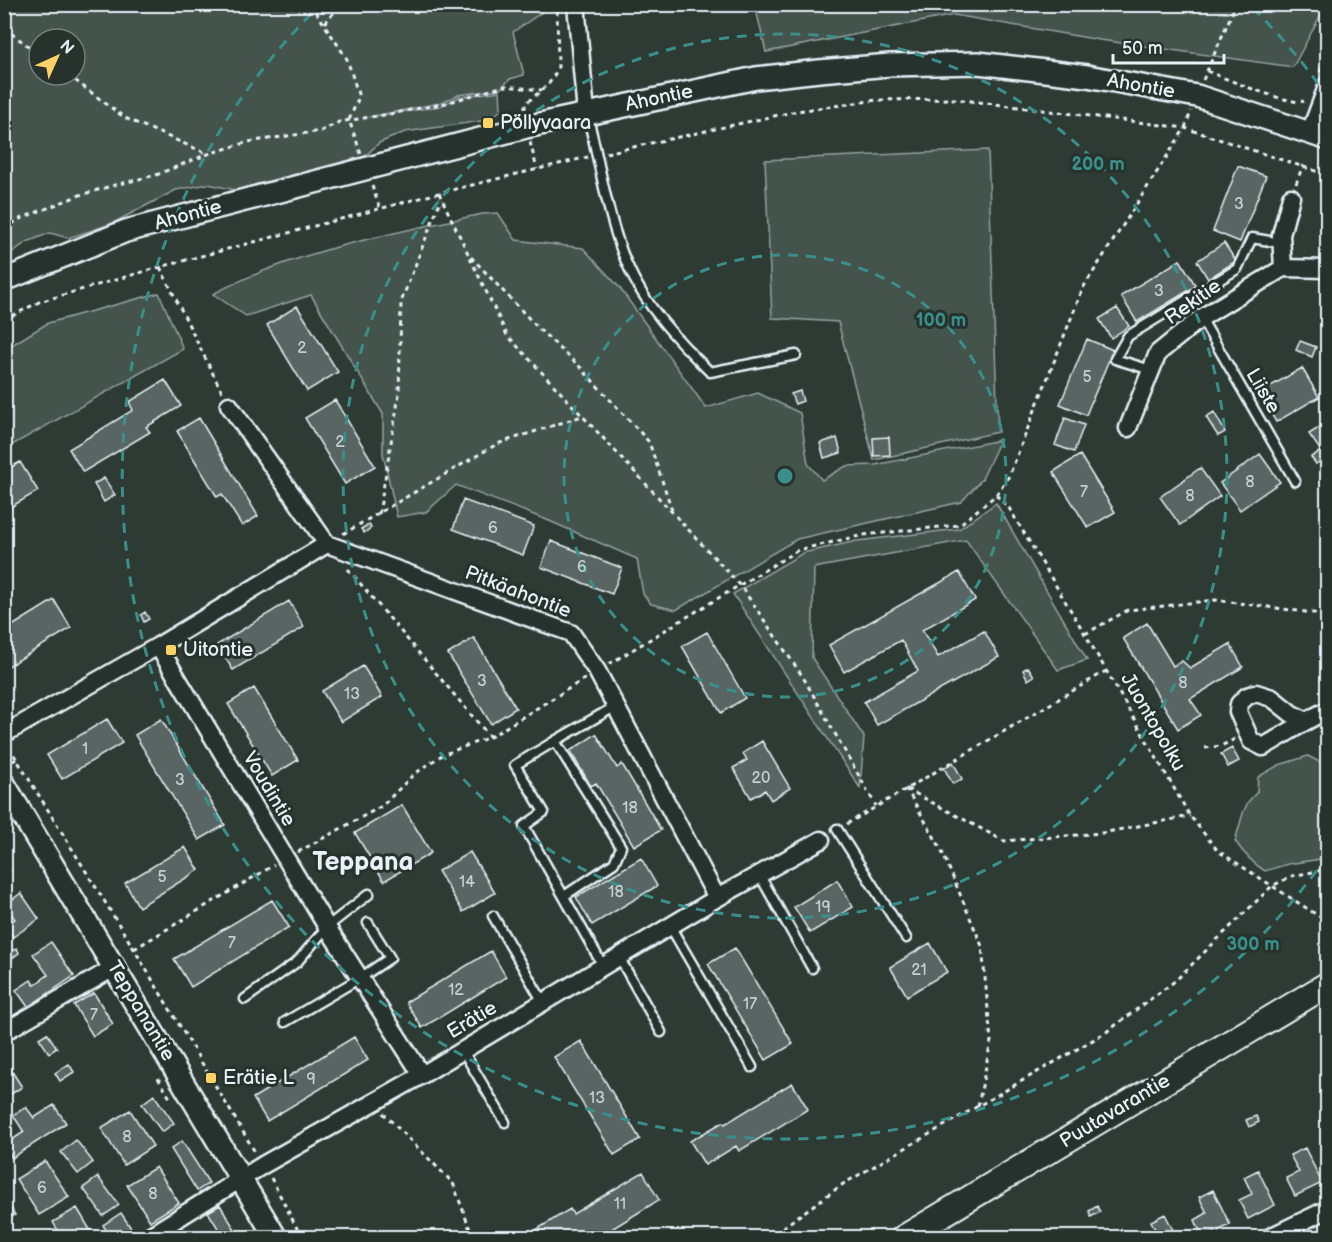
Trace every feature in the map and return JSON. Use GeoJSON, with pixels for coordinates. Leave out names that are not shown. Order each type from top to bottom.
{"type":"FeatureCollection","features":[{"type":"Feature","properties":{"kind":"main road","name":"Puutavarantie"},"geometry":{"type":"LineString","coordinates":[[903,1238],[1328,984]]}},
{"type":"Feature","properties":{"kind":"street"},"geometry":{"type":"LineString","coordinates":[[576,4],[586,113]]}},
{"type":"Feature","properties":{"kind":"street","name":"Ahontie"},"geometry":{"type":"LineString","coordinates":[[4,280],[126,231],[514,130],[756,78],[890,65],[978,63],[1087,76],[1197,96],[1318,136]]}},
{"type":"Feature","properties":{"kind":"street"},"geometry":{"type":"LineString","coordinates":[[1318,136],[1323,80]]}},
{"type":"Feature","properties":{"kind":"street"},"geometry":{"type":"LineString","coordinates":[[1291,197],[1281,235],[1283,268],[1328,269]]}},
{"type":"Feature","properties":{"kind":"street","name":"Rekitie"},"geometry":{"type":"LineString","coordinates":[[1128,428],[1158,352],[1202,318],[1283,268]]}},
{"type":"Feature","properties":{"kind":"street"},"geometry":{"type":"LineString","coordinates":[[4,734],[158,646],[327,544],[229,405]]}},
{"type":"Feature","properties":{"kind":"street","name":"Pitkäahontie"},"geometry":{"type":"LineString","coordinates":[[327,544],[572,633],[597,671],[717,898]]}},
{"type":"Feature","properties":{"kind":"street","name":"Voudintie"},"geometry":{"type":"LineString","coordinates":[[158,646],[327,927],[422,1075]]}},
{"type":"Feature","properties":{"kind":"street"},"geometry":{"type":"LineString","coordinates":[[1305,720],[1292,714],[1272,698],[1256,693],[1247,696],[1239,704],[1238,712],[1246,734],[1251,741],[1263,747],[1293,730],[1305,720],[1328,710]]}},
{"type":"Feature","properties":{"kind":"street","name":"Teppanantie"},"geometry":{"type":"LineString","coordinates":[[4,784],[276,1238]]}},
{"type":"Feature","properties":{"kind":"street","name":"Erätie"},"geometry":{"type":"LineString","coordinates":[[146,1238],[263,1165],[422,1075],[717,898],[820,840]]}},
{"type":"Feature","properties":{"kind":"street"},"geometry":{"type":"LineString","coordinates":[[4,1032],[115,967]]}},
{"type":"Feature","properties":{"kind":"street"},"geometry":{"type":"LineString","coordinates":[[1268,1238],[1328,1209]]}},
{"type":"Feature","properties":{"kind":"lane"},"geometry":{"type":"LineString","coordinates":[[586,113],[613,223],[627,265],[652,307],[698,361],[710,372],[796,355]]}},
{"type":"Feature","properties":{"kind":"lane"},"geometry":{"type":"LineString","coordinates":[[1151,370],[1115,359],[1128,336],[1237,269],[1252,238],[1281,243]]}},
{"type":"Feature","properties":{"kind":"lane","name":"Liiste"},"geometry":{"type":"LineString","coordinates":[[1202,318],[1295,481]]}},
{"type":"Feature","properties":{"kind":"lane"},"geometry":{"type":"LineString","coordinates":[[603,966],[524,826],[544,812],[515,765],[616,706]]}},
{"type":"Feature","properties":{"kind":"lane"},"geometry":{"type":"LineString","coordinates":[[555,741],[621,847],[614,863],[564,896]]}},
{"type":"Feature","properties":{"kind":"lane"},"geometry":{"type":"LineString","coordinates":[[837,829],[906,938]]}},
{"type":"Feature","properties":{"kind":"lane"},"geometry":{"type":"LineString","coordinates":[[759,874],[812,968]]}},
{"type":"Feature","properties":{"kind":"lane"},"geometry":{"type":"LineString","coordinates":[[245,999],[297,962],[327,927],[369,894]]}},
{"type":"Feature","properties":{"kind":"lane"},"geometry":{"type":"LineString","coordinates":[[493,916],[543,1002]]}},
{"type":"Feature","properties":{"kind":"lane"},"geometry":{"type":"LineString","coordinates":[[285,1022],[390,958],[368,923]]}},
{"type":"Feature","properties":{"kind":"lane"},"geometry":{"type":"LineString","coordinates":[[670,926],[752,1067]]}},
{"type":"Feature","properties":{"kind":"lane"},"geometry":{"type":"LineString","coordinates":[[619,957],[661,1032]]}},
{"type":"Feature","properties":{"kind":"lane"},"geometry":{"type":"LineString","coordinates":[[463,1051],[505,1122]]}},
{"type":"Feature","properties":{"kind":"path"},"geometry":{"type":"LineString","coordinates":[[311,4],[347,59],[359,97],[349,120]]}},
{"type":"Feature","properties":{"kind":"path"},"geometry":{"type":"LineString","coordinates":[[325,23],[341,4]]}},
{"type":"Feature","properties":{"kind":"path"},"geometry":{"type":"LineString","coordinates":[[557,4],[558,69]]}},
{"type":"Feature","properties":{"kind":"path"},"geometry":{"type":"LineString","coordinates":[[134,949],[286,858],[382,806],[413,775],[442,755],[490,737],[798,550],[864,535],[959,525],[996,495],[1009,476],[1083,288],[1185,128],[1236,4]]}},
{"type":"Feature","properties":{"kind":"path"},"geometry":{"type":"LineString","coordinates":[[4,28],[27,45]]}},
{"type":"Feature","properties":{"kind":"path"},"geometry":{"type":"LineString","coordinates":[[1323,80],[1325,58],[1328,58]]}},
{"type":"Feature","properties":{"kind":"path"},"geometry":{"type":"LineString","coordinates":[[1207,71],[1287,100],[1299,103],[1306,101]]}},
{"type":"Feature","properties":{"kind":"path"},"geometry":{"type":"LineString","coordinates":[[4,229],[20,219],[80,195],[156,176],[208,154],[248,142],[321,131],[339,122],[446,103],[504,86],[542,90]]}},
{"type":"Feature","properties":{"kind":"path"},"geometry":{"type":"LineString","coordinates":[[84,87],[124,118],[208,154]]}},
{"type":"Feature","properties":{"kind":"path"},"geometry":{"type":"LineString","coordinates":[[4,320],[39,302],[160,267],[439,193],[797,111],[877,100],[955,99],[1185,128],[1328,175]]}},
{"type":"Feature","properties":{"kind":"path"},"geometry":{"type":"LineString","coordinates":[[439,193],[507,335],[740,585],[803,677],[876,806]]}},
{"type":"Feature","properties":{"kind":"path"},"geometry":{"type":"LineString","coordinates":[[379,514],[399,395],[401,302],[441,199]]}},
{"type":"Feature","properties":{"kind":"path"},"geometry":{"type":"LineString","coordinates":[[468,253],[539,329],[580,367],[649,442],[673,513]]}},
{"type":"Feature","properties":{"kind":"path"},"geometry":{"type":"LineString","coordinates":[[160,267],[229,405]]}},
{"type":"Feature","properties":{"kind":"path"},"geometry":{"type":"LineString","coordinates":[[490,737],[327,544],[497,444],[582,416]]}},
{"type":"Feature","properties":{"kind":"path","name":"Juontopolku"},"geometry":{"type":"LineString","coordinates":[[996,495],[1009,508],[1190,816],[1218,851],[1328,922]]}},
{"type":"Feature","properties":{"kind":"path"},"geometry":{"type":"LineString","coordinates":[[1085,634],[1128,610],[1216,600],[1328,615]]}},
{"type":"Feature","properties":{"kind":"path"},"geometry":{"type":"LineString","coordinates":[[837,829],[1106,670]]}},
{"type":"Feature","properties":{"kind":"path"},"geometry":{"type":"LineString","coordinates":[[1205,748],[1221,746],[1246,734]]}},
{"type":"Feature","properties":{"kind":"path"},"geometry":{"type":"LineString","coordinates":[[4,739],[134,949],[263,1165],[302,1238]]}},
{"type":"Feature","properties":{"kind":"path"},"geometry":{"type":"LineString","coordinates":[[4,766],[16,759]]}},
{"type":"Feature","properties":{"kind":"path"},"geometry":{"type":"LineString","coordinates":[[906,788],[1004,842],[1102,833],[1190,816]]}},
{"type":"Feature","properties":{"kind":"path"},"geometry":{"type":"LineString","coordinates":[[906,788],[940,847],[982,946],[991,1041],[978,1107]]}},
{"type":"Feature","properties":{"kind":"path"},"geometry":{"type":"LineString","coordinates":[[768,1238],[843,1184],[1114,1027],[1174,981],[1272,886],[1292,876],[1328,869]]}},
{"type":"Feature","properties":{"kind":"path"},"geometry":{"type":"LineString","coordinates":[[373,1103],[453,1183],[472,1238]]}},
{"type":"Feature","properties":{"kind":"shaded area"},"geometry":{"type":"Polygon","coordinates":[[[5,4],[542,4],[542,12],[513,32],[524,75],[510,79],[500,89],[458,95],[440,103],[369,117],[440,106],[459,97],[500,91],[501,110],[488,120],[405,132],[379,143],[363,158],[236,190],[208,184],[176,190],[111,224],[68,238],[50,233],[27,242],[5,257],[5,4]]]}},
{"type":"Feature","properties":{"kind":"shaded area"},"geometry":{"type":"Polygon","coordinates":[[[755,4],[1326,5],[1293,67],[1100,40],[954,15],[766,52],[755,4]]]}},
{"type":"Feature","properties":{"kind":"shaded area"},"geometry":{"type":"Polygon","coordinates":[[[988,150],[998,432],[874,460],[838,322],[772,318],[765,160],[988,150]]]}},
{"type":"Feature","properties":{"kind":"shaded area"},"geometry":{"type":"Polygon","coordinates":[[[498,213],[516,240],[583,248],[619,287],[706,408],[758,393],[800,413],[808,464],[822,480],[846,466],[875,465],[1000,440],[982,479],[961,502],[797,539],[676,610],[651,604],[643,594],[637,559],[547,520],[456,485],[426,512],[397,517],[383,454],[383,414],[311,295],[246,316],[213,294],[278,266],[344,245],[482,214],[498,213]]]}},
{"type":"Feature","properties":{"kind":"shaded area"},"geometry":{"type":"Polygon","coordinates":[[[159,293],[183,349],[5,449],[5,349],[48,323],[159,293]]]}},
{"type":"Feature","properties":{"kind":"shaded area"},"geometry":{"type":"Polygon","coordinates":[[[996,503],[1087,660],[1058,670],[966,540],[814,568],[812,658],[864,737],[860,788],[733,594],[803,553],[857,541],[959,529],[996,503]]]}},
{"type":"Feature","properties":{"kind":"shaded area"},"geometry":{"type":"Polygon","coordinates":[[[1308,756],[1327,766],[1327,858],[1288,864],[1265,871],[1248,858],[1235,841],[1243,813],[1248,802],[1257,792],[1258,777],[1279,765],[1308,756]]]}},
{"type":"Feature","properties":{"kind":"building"},"geometry":{"type":"Polygon","coordinates":[[[1238,166],[1266,176],[1240,242],[1213,231],[1238,166]]]}},
{"type":"Feature","properties":{"kind":"building"},"geometry":{"type":"Polygon","coordinates":[[[1224,243],[1236,261],[1208,279],[1197,261],[1224,243]]]}},
{"type":"Feature","properties":{"kind":"building"},"geometry":{"type":"Polygon","coordinates":[[[1180,260],[1196,286],[1137,322],[1121,296],[1180,260]]]}},
{"type":"Feature","properties":{"kind":"building"},"geometry":{"type":"Polygon","coordinates":[[[297,306],[338,372],[307,391],[267,325],[297,306]]]}},
{"type":"Feature","properties":{"kind":"building"},"geometry":{"type":"Polygon","coordinates":[[[1117,308],[1129,326],[1111,338],[1099,319],[1117,308]]]}},
{"type":"Feature","properties":{"kind":"building"},"geometry":{"type":"Polygon","coordinates":[[[1087,339],[1113,350],[1086,415],[1060,404],[1087,339]]]}},
{"type":"Feature","properties":{"kind":"building"},"geometry":{"type":"Polygon","coordinates":[[[1300,341],[1316,347],[1312,357],[1296,350],[1300,341]]]}},
{"type":"Feature","properties":{"kind":"building"},"geometry":{"type":"Polygon","coordinates":[[[1302,368],[1319,397],[1276,422],[1259,393],[1302,368]]]}},
{"type":"Feature","properties":{"kind":"building"},"geometry":{"type":"Polygon","coordinates":[[[165,380],[181,406],[146,427],[150,432],[83,472],[69,449],[133,410],[129,402],[165,380]]]}},
{"type":"Feature","properties":{"kind":"building"},"geometry":{"type":"Polygon","coordinates":[[[800,391],[803,401],[795,404],[791,394],[800,391]]]}},
{"type":"Feature","properties":{"kind":"building"},"geometry":{"type":"Polygon","coordinates":[[[335,400],[375,466],[345,484],[305,418],[335,400]]]}},
{"type":"Feature","properties":{"kind":"building"},"geometry":{"type":"Polygon","coordinates":[[[1214,412],[1225,432],[1218,436],[1206,417],[1214,412]]]}},
{"type":"Feature","properties":{"kind":"building"},"geometry":{"type":"Polygon","coordinates":[[[199,418],[258,516],[242,526],[222,494],[217,497],[177,431],[199,418]]]}},
{"type":"Feature","properties":{"kind":"building"},"geometry":{"type":"Polygon","coordinates":[[[1065,418],[1084,425],[1074,452],[1055,445],[1065,418]]]}},
{"type":"Feature","properties":{"kind":"building"},"geometry":{"type":"Polygon","coordinates":[[[1328,422],[1328,456],[1316,464],[1311,457],[1321,451],[1309,434],[1328,422]]]}},
{"type":"Feature","properties":{"kind":"building"},"geometry":{"type":"Polygon","coordinates":[[[889,437],[890,455],[874,456],[873,438],[889,437]]]}},
{"type":"Feature","properties":{"kind":"building"},"geometry":{"type":"Polygon","coordinates":[[[837,438],[841,453],[824,458],[820,443],[837,438]]]}},
{"type":"Feature","properties":{"kind":"building"},"geometry":{"type":"Polygon","coordinates":[[[1260,454],[1280,482],[1240,510],[1220,483],[1260,454]]]}},
{"type":"Feature","properties":{"kind":"building"},"geometry":{"type":"Polygon","coordinates":[[[1080,455],[1115,512],[1088,528],[1053,472],[1080,455]]]}},
{"type":"Feature","properties":{"kind":"building"},"geometry":{"type":"Polygon","coordinates":[[[20,462],[38,491],[4,511],[4,471],[20,462]]]}},
{"type":"Feature","properties":{"kind":"building"},"geometry":{"type":"Polygon","coordinates":[[[1200,468],[1220,496],[1180,525],[1160,497],[1200,468]]]}},
{"type":"Feature","properties":{"kind":"building"},"geometry":{"type":"Polygon","coordinates":[[[104,478],[115,495],[104,502],[94,484],[104,478]]]}},
{"type":"Feature","properties":{"kind":"building"},"geometry":{"type":"Polygon","coordinates":[[[463,500],[534,526],[523,555],[453,529],[463,500]]]}},
{"type":"Feature","properties":{"kind":"building"},"geometry":{"type":"Polygon","coordinates":[[[369,524],[371,528],[364,533],[361,529],[369,524]]]}},
{"type":"Feature","properties":{"kind":"building"},"geometry":{"type":"Polygon","coordinates":[[[551,541],[622,568],[612,594],[541,567],[551,541]]]}},
{"type":"Feature","properties":{"kind":"building"},"geometry":{"type":"Polygon","coordinates":[[[959,572],[975,600],[922,630],[938,657],[984,631],[999,657],[877,725],[864,702],[918,671],[901,640],[844,672],[829,645],[959,572]]]}},
{"type":"Feature","properties":{"kind":"building"},"geometry":{"type":"Polygon","coordinates":[[[54,600],[71,628],[4,669],[4,631],[54,600]]]}},
{"type":"Feature","properties":{"kind":"building"},"geometry":{"type":"Polygon","coordinates":[[[289,601],[304,627],[233,670],[217,645],[289,601]]]}},
{"type":"Feature","properties":{"kind":"building"},"geometry":{"type":"Polygon","coordinates":[[[145,612],[149,619],[144,622],[141,615],[145,612]]]}},
{"type":"Feature","properties":{"kind":"building"},"geometry":{"type":"Polygon","coordinates":[[[1147,623],[1173,666],[1182,661],[1190,668],[1230,644],[1243,667],[1190,699],[1201,715],[1178,729],[1123,638],[1147,623]]]}},
{"type":"Feature","properties":{"kind":"building"},"geometry":{"type":"Polygon","coordinates":[[[707,632],[745,698],[721,713],[682,646],[707,632]]]}},
{"type":"Feature","properties":{"kind":"building"},"geometry":{"type":"Polygon","coordinates":[[[474,638],[516,708],[491,724],[448,654],[474,638]]]}},
{"type":"Feature","properties":{"kind":"building"},"geometry":{"type":"Polygon","coordinates":[[[363,666],[382,697],[341,722],[322,691],[363,666]]]}},
{"type":"Feature","properties":{"kind":"building"},"geometry":{"type":"Polygon","coordinates":[[[1028,667],[1034,676],[1028,680],[1023,670],[1028,667]]]}},
{"type":"Feature","properties":{"kind":"building"},"geometry":{"type":"Polygon","coordinates":[[[254,688],[298,760],[272,776],[228,704],[254,688]]]}},
{"type":"Feature","properties":{"kind":"building"},"geometry":{"type":"Polygon","coordinates":[[[107,719],[122,743],[62,779],[47,755],[107,719]]]}},
{"type":"Feature","properties":{"kind":"building"},"geometry":{"type":"Polygon","coordinates":[[[161,719],[225,825],[199,840],[135,735],[161,719]]]}},
{"type":"Feature","properties":{"kind":"building"},"geometry":{"type":"Polygon","coordinates":[[[596,734],[617,768],[622,764],[661,830],[634,846],[596,783],[591,786],[570,751],[596,734]]]}},
{"type":"Feature","properties":{"kind":"building"},"geometry":{"type":"Polygon","coordinates":[[[762,741],[790,788],[771,800],[765,790],[751,798],[733,768],[747,760],[743,753],[762,741]]]}},
{"type":"Feature","properties":{"kind":"building"},"geometry":{"type":"Polygon","coordinates":[[[1232,748],[1239,761],[1228,767],[1221,754],[1232,748]]]}},
{"type":"Feature","properties":{"kind":"building"},"geometry":{"type":"Polygon","coordinates":[[[953,762],[962,779],[953,784],[944,768],[953,762]]]}},
{"type":"Feature","properties":{"kind":"building"},"geometry":{"type":"Polygon","coordinates":[[[402,805],[431,853],[384,881],[355,833],[402,805]]]}},
{"type":"Feature","properties":{"kind":"building"},"geometry":{"type":"Polygon","coordinates":[[[185,847],[199,870],[139,907],[125,883],[185,847]]]}},
{"type":"Feature","properties":{"kind":"building"},"geometry":{"type":"Polygon","coordinates":[[[470,852],[495,893],[463,912],[438,871],[470,852]]]}},
{"type":"Feature","properties":{"kind":"building"},"geometry":{"type":"Polygon","coordinates":[[[641,858],[657,886],[592,925],[576,897],[641,858]]]}},
{"type":"Feature","properties":{"kind":"building"},"geometry":{"type":"Polygon","coordinates":[[[4,860],[11,871],[4,875],[4,860]]]}},
{"type":"Feature","properties":{"kind":"building"},"geometry":{"type":"Polygon","coordinates":[[[837,880],[853,907],[810,933],[794,907],[837,880]]]}},
{"type":"Feature","properties":{"kind":"building"},"geometry":{"type":"Polygon","coordinates":[[[21,893],[39,919],[13,937],[6,925],[15,919],[5,905],[21,893]]]}},
{"type":"Feature","properties":{"kind":"building"},"geometry":{"type":"Polygon","coordinates":[[[272,900],[289,927],[191,987],[174,959],[272,900]]]}},
{"type":"Feature","properties":{"kind":"building"},"geometry":{"type":"Polygon","coordinates":[[[51,942],[74,976],[28,1007],[16,990],[31,980],[34,985],[48,975],[33,954],[51,942]]]}},
{"type":"Feature","properties":{"kind":"building"},"geometry":{"type":"Polygon","coordinates":[[[930,943],[947,972],[907,996],[890,967],[930,943]]]}},
{"type":"Feature","properties":{"kind":"building"},"geometry":{"type":"Polygon","coordinates":[[[17,948],[19,953],[4,964],[4,955],[17,948]]]}},
{"type":"Feature","properties":{"kind":"building"},"geometry":{"type":"Polygon","coordinates":[[[735,948],[793,1044],[766,1060],[708,964],[735,948]]]}},
{"type":"Feature","properties":{"kind":"building"},"geometry":{"type":"Polygon","coordinates":[[[491,951],[506,977],[422,1028],[406,1002],[491,951]]]}},
{"type":"Feature","properties":{"kind":"building"},"geometry":{"type":"Polygon","coordinates":[[[94,993],[113,1024],[93,1036],[74,1005],[94,993]]]}},
{"type":"Feature","properties":{"kind":"building"},"geometry":{"type":"Polygon","coordinates":[[[47,1033],[57,1048],[49,1053],[39,1038],[47,1033]]]}},
{"type":"Feature","properties":{"kind":"building"},"geometry":{"type":"Polygon","coordinates":[[[354,1037],[368,1060],[267,1121],[253,1098],[354,1037]]]}},
{"type":"Feature","properties":{"kind":"building"},"geometry":{"type":"Polygon","coordinates":[[[581,1041],[640,1139],[614,1155],[554,1057],[581,1041]]]}},
{"type":"Feature","properties":{"kind":"building"},"geometry":{"type":"Polygon","coordinates":[[[4,1059],[22,1087],[8,1096],[4,1093],[4,1059]]]}},
{"type":"Feature","properties":{"kind":"building"},"geometry":{"type":"Polygon","coordinates":[[[69,1064],[74,1072],[60,1081],[55,1073],[69,1064]]]}},
{"type":"Feature","properties":{"kind":"building"},"geometry":{"type":"Polygon","coordinates":[[[792,1083],[808,1109],[739,1151],[736,1146],[705,1165],[690,1141],[723,1122],[725,1124],[792,1083]]]}},
{"type":"Feature","properties":{"kind":"building"},"geometry":{"type":"Polygon","coordinates":[[[154,1095],[174,1123],[162,1132],[142,1104],[154,1095]]]}},
{"type":"Feature","properties":{"kind":"building"},"geometry":{"type":"Polygon","coordinates":[[[54,1105],[66,1123],[12,1158],[4,1145],[24,1132],[13,1115],[26,1107],[34,1118],[54,1105]]]}},
{"type":"Feature","properties":{"kind":"building"},"geometry":{"type":"Polygon","coordinates":[[[130,1110],[153,1146],[124,1165],[101,1128],[130,1110]]]}},
{"type":"Feature","properties":{"kind":"building"},"geometry":{"type":"Polygon","coordinates":[[[1256,1116],[1259,1122],[1249,1127],[1246,1120],[1256,1116]]]}},
{"type":"Feature","properties":{"kind":"building"},"geometry":{"type":"Polygon","coordinates":[[[76,1140],[93,1162],[78,1174],[61,1152],[76,1140]]]}},
{"type":"Feature","properties":{"kind":"building"},"geometry":{"type":"Polygon","coordinates":[[[182,1141],[209,1183],[197,1191],[171,1149],[182,1141]]]}},
{"type":"Feature","properties":{"kind":"building"},"geometry":{"type":"Polygon","coordinates":[[[1305,1148],[1322,1183],[1295,1196],[1286,1178],[1299,1172],[1290,1155],[1305,1148]]]}},
{"type":"Feature","properties":{"kind":"building"},"geometry":{"type":"Polygon","coordinates":[[[45,1161],[69,1197],[39,1215],[16,1179],[45,1161]]]}},
{"type":"Feature","properties":{"kind":"building"},"geometry":{"type":"Polygon","coordinates":[[[156,1167],[179,1203],[150,1221],[127,1185],[156,1167]]]}},
{"type":"Feature","properties":{"kind":"building"},"geometry":{"type":"Polygon","coordinates":[[[1258,1170],[1275,1205],[1248,1219],[1239,1200],[1252,1194],[1244,1177],[1258,1170]]]}},
{"type":"Feature","properties":{"kind":"building"},"geometry":{"type":"Polygon","coordinates":[[[643,1172],[659,1200],[597,1238],[541,1238],[536,1230],[570,1209],[573,1214],[643,1172]]]}},
{"type":"Feature","properties":{"kind":"building"},"geometry":{"type":"Polygon","coordinates":[[[98,1177],[119,1205],[103,1216],[83,1188],[98,1177]]]}},
{"type":"Feature","properties":{"kind":"building"},"geometry":{"type":"Polygon","coordinates":[[[1213,1190],[1230,1225],[1203,1238],[1195,1220],[1207,1213],[1199,1197],[1213,1190]]]}},
{"type":"Feature","properties":{"kind":"building"},"geometry":{"type":"Polygon","coordinates":[[[4,1198],[15,1215],[4,1221],[4,1198]]]}},
{"type":"Feature","properties":{"kind":"building"},"geometry":{"type":"Polygon","coordinates":[[[220,1205],[240,1238],[224,1238],[208,1212],[220,1205]]]}},
{"type":"Feature","properties":{"kind":"building"},"geometry":{"type":"Polygon","coordinates":[[[1097,1206],[1100,1212],[1091,1217],[1089,1211],[1097,1206]]]}},
{"type":"Feature","properties":{"kind":"building"},"geometry":{"type":"Polygon","coordinates":[[[77,1208],[95,1238],[62,1238],[53,1222],[77,1208]]]}},
{"type":"Feature","properties":{"kind":"building"},"geometry":{"type":"Polygon","coordinates":[[[121,1213],[131,1228],[116,1238],[111,1238],[103,1225],[121,1213]]]}},
{"type":"Feature","properties":{"kind":"building"},"geometry":{"type":"Polygon","coordinates":[[[1165,1214],[1177,1238],[1159,1238],[1151,1221],[1165,1214]]]}},
{"type":"Feature","properties":{"kind":"building"},"geometry":{"type":"Polygon","coordinates":[[[181,1229],[187,1238],[167,1238],[181,1229]]]}},
{"type":"Feature","properties":{"kind":"building"},"geometry":{"type":"Polygon","coordinates":[[[368,1230],[373,1238],[357,1238],[368,1230]]]}},
{"type":"Feature","properties":{"kind":"place","name":"Pöllyvaara"},"geometry":{"type":"Point","coordinates":[488,123]}},
{"type":"Feature","properties":{"kind":"place","name":"Uitontie"},"geometry":{"type":"Point","coordinates":[171,650]}},
{"type":"Feature","properties":{"kind":"place","name":"Erätie L"},"geometry":{"type":"Point","coordinates":[211,1078]}},
{"type":"Feature","properties":{"kind":"district","name":"Teppana"},"geometry":{"type":"Point","coordinates":[363,862]}}]}
